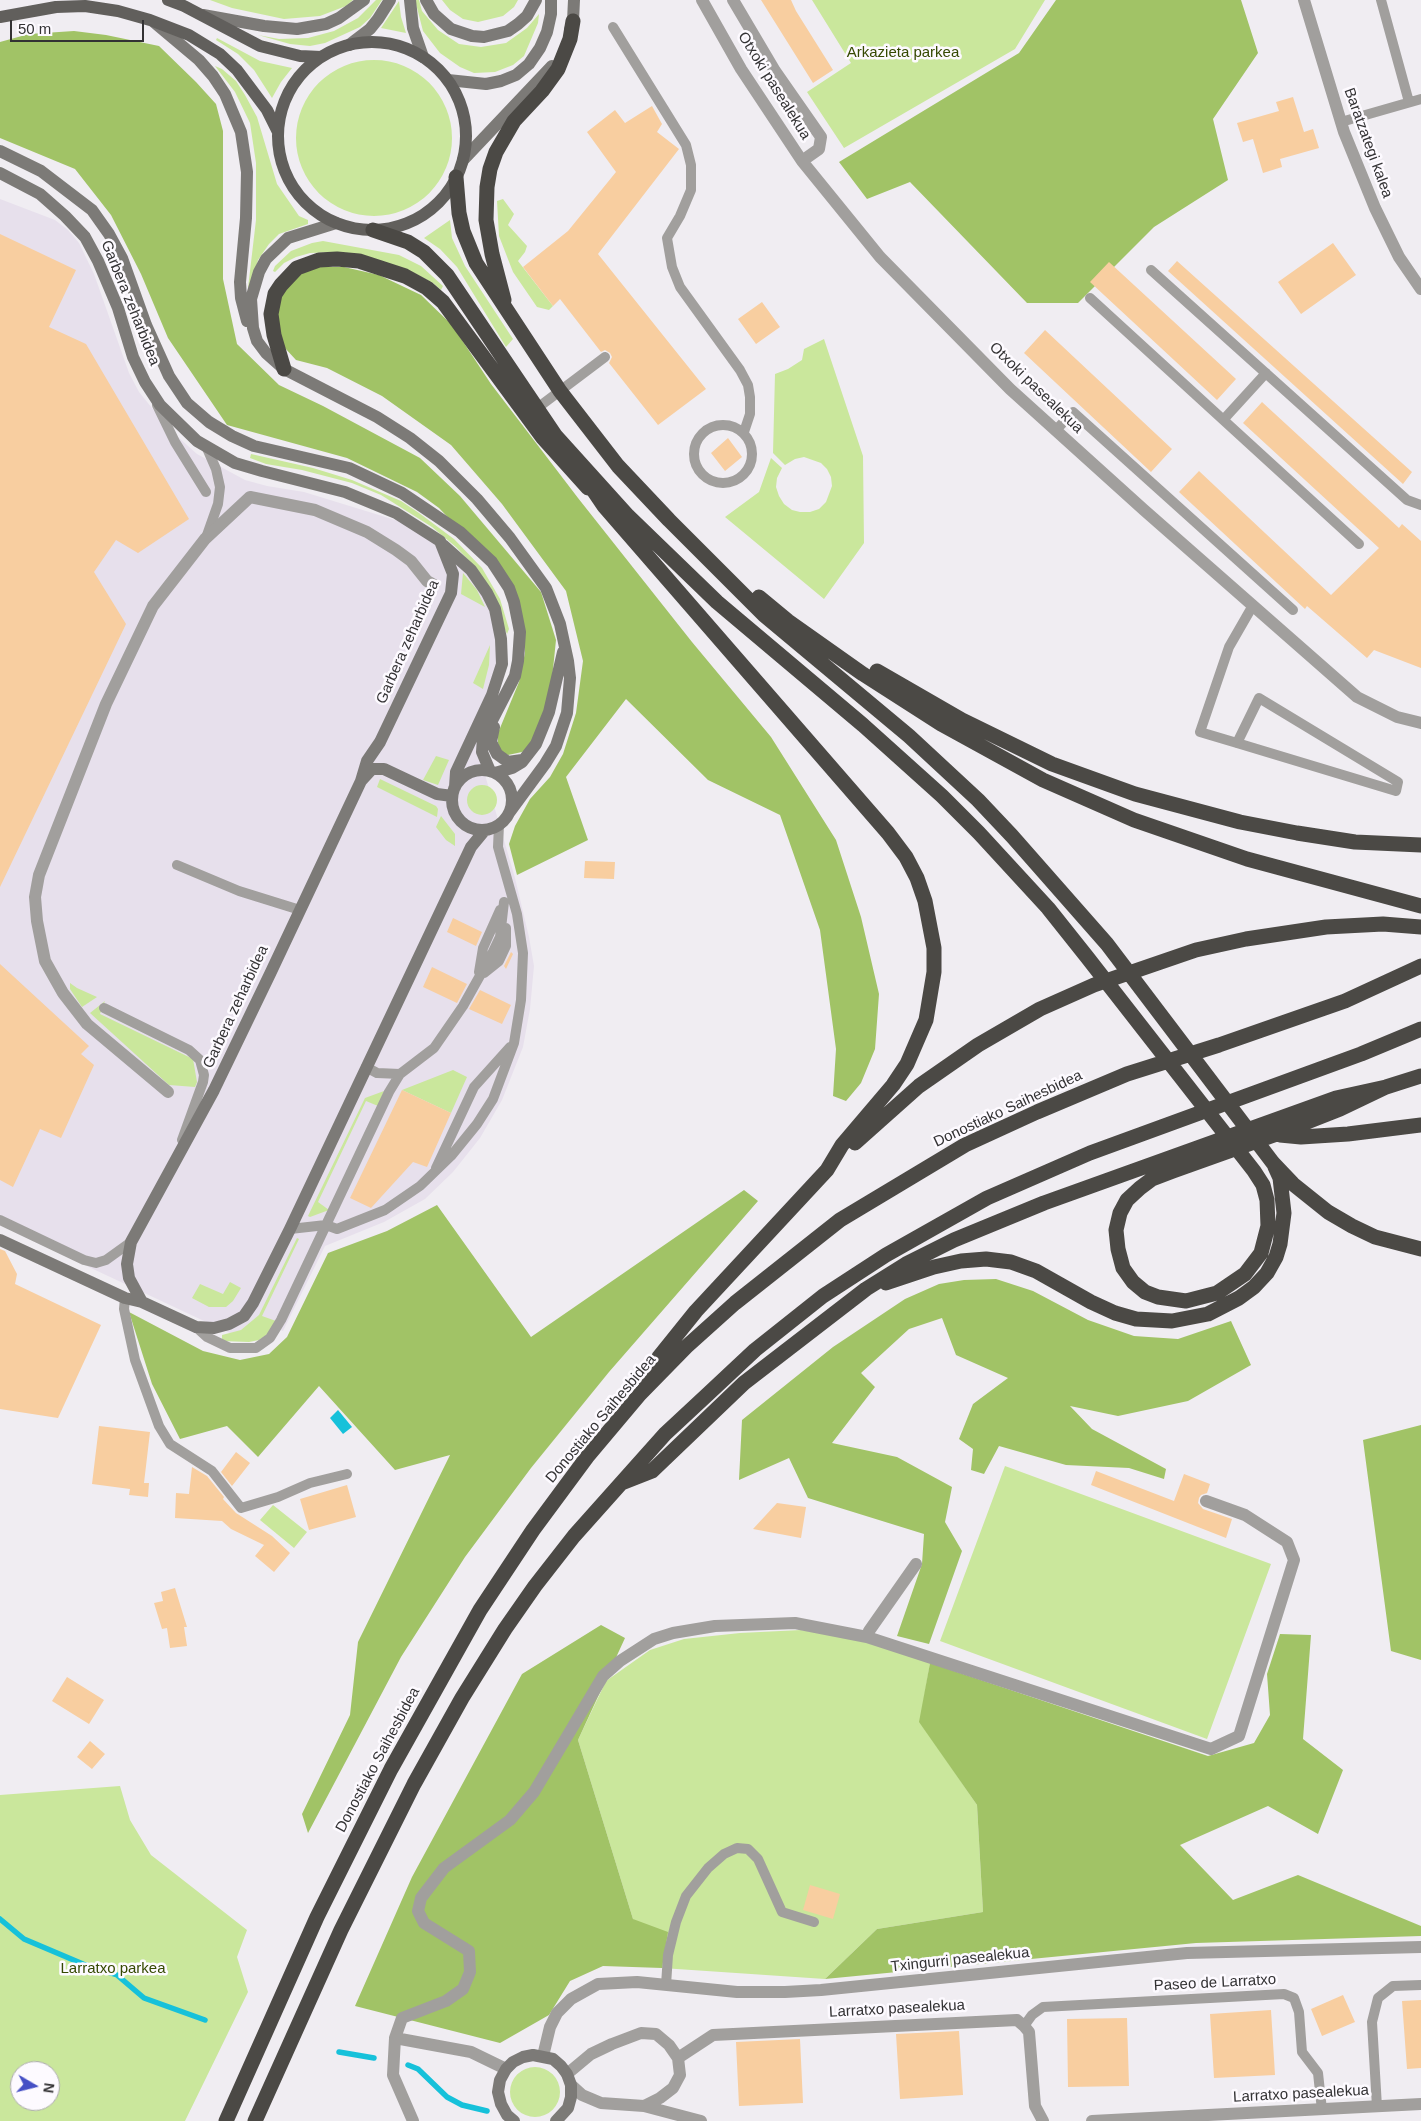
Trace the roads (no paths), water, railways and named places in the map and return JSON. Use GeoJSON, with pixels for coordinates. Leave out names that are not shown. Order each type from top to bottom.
{"type":"FeatureCollection","features":[{"type":"Feature","properties":{"kind":"highway"},"geometry":{"type":"LineString","coordinates":[[507,312],[492,254],[486,220],[487,186],[490,169],[496,152],[514,121],[542,91],[558,69],[570,39],[574,21]]}},
{"type":"Feature","properties":{"kind":"highway"},"geometry":{"type":"LineString","coordinates":[[456,177],[459,213],[469,247],[485,278],[560,391],[618,466],[764,615],[908,736],[978,800],[1030,855],[1107,944],[1274,1163],[1293,1184],[1336,1216],[1375,1236],[1421,1249]]}},
{"type":"Feature","properties":{"kind":"highway"},"geometry":{"type":"LineString","coordinates":[[373,230],[408,242],[424,252],[447,275],[604,506]]}},
{"type":"Feature","properties":{"kind":"highway"},"geometry":{"type":"LineString","coordinates":[[284,369],[274,335],[271,314],[275,294],[281,284],[297,268],[319,260],[359,261],[405,276],[427,288],[443,302],[543,438],[888,833],[906,857],[926,901],[931,924],[934,972],[926,1020],[907,1064],[893,1084],[842,1145],[827,1170]]}},
{"type":"Feature","properties":{"kind":"highway"},"geometry":{"type":"LineString","coordinates":[[554,434],[628,516],[717,602],[862,725],[942,796],[1016,872],[1087,956],[1254,1171],[1263,1185],[1267,1200],[1268,1226],[1261,1253],[1245,1274],[1217,1293],[1186,1301],[1158,1297],[1145,1292],[1133,1282],[1123,1268],[1118,1249],[1116,1230],[1120,1213],[1127,1200],[1152,1179],[1274,1135],[1340,1109],[1386,1087]]}},
{"type":"Feature","properties":{"kind":"highway"},"geometry":{"type":"LineString","coordinates":[[721,570],[863,674],[941,724],[1043,780],[1134,820],[1247,859],[1421,906]]}},
{"type":"Feature","properties":{"kind":"highway"},"geometry":{"type":"LineString","coordinates":[[788,620],[962,720],[1052,764],[1135,794],[1240,822],[1297,833],[1355,842],[1421,845]]}},
{"type":"Feature","properties":{"kind":"highway"},"geometry":{"type":"LineString","coordinates":[[640,1394],[659,1357],[696,1311],[827,1170],[919,1086],[978,1045],[1040,1009],[1094,985],[1196,950],[1262,936],[1326,927],[1384,924],[1421,927]]}},
{"type":"Feature","properties":{"kind":"highway","name":"Donostiako Saihesbidea"},"geometry":{"type":"LineString","coordinates":[[226,2121],[316,1917],[391,1770],[436,1686],[480,1610],[533,1530],[587,1457],[640,1394],[686,1347],[735,1304],[840,1220],[965,1145],[1036,1112],[1127,1074],[1219,1045],[1345,1001],[1421,966]]}},
{"type":"Feature","properties":{"kind":"highway"},"geometry":{"type":"LineString","coordinates":[[255,2121],[301,2014],[341,1930],[414,1784],[462,1698],[535,1586],[618,1485],[665,1434],[755,1350],[823,1296],[934,1226],[987,1198],[1090,1153],[1361,1054],[1421,1029]]}},
{"type":"Feature","properties":{"kind":"highway"},"geometry":{"type":"LineString","coordinates":[[618,1485],[652,1471],[744,1383],[866,1289],[906,1264],[997,1221],[1336,1098],[1386,1087],[1421,1076]]}},
{"type":"Feature","properties":{"kind":"highway"},"geometry":{"type":"LineString","coordinates":[[1274,1135],[1302,1137],[1348,1134],[1421,1125]]}},
{"type":"Feature","properties":{"kind":"highway"},"geometry":{"type":"LineString","coordinates":[[866,1289],[961,1261],[986,1259],[1011,1262],[1036,1271],[1092,1302],[1115,1313],[1136,1319],[1172,1321],[1208,1314],[1239,1298],[1254,1287],[1267,1273],[1276,1257],[1280,1244],[1284,1212],[1280,1178],[1274,1163]]}},
{"type":"Feature","properties":{"kind":"main road"},"geometry":{"type":"LineString","coordinates":[[168,0],[200,14],[260,46],[300,56],[321,57]]}},
{"type":"Feature","properties":{"kind":"main road"},"geometry":{"type":"LineString","coordinates":[[0,17],[56,7],[85,6],[118,11],[150,20],[189,36],[220,54],[237,70],[267,110],[278,132]]}},
{"type":"Feature","properties":{"kind":"main road"},"geometry":{"type":"LineString","coordinates":[[368,42],[387,43],[406,48],[423,57],[448,80],[457,96],[462,111],[466,144],[463,160],[448,192],[436,205],[422,215],[407,223],[390,228],[373,230],[352,228],[336,223],[314,210],[298,194],[287,175],[280,154],[278,132],[281,115],[291,90],[307,68],[321,57],[349,45],[368,42]]}},
{"type":"Feature","properties":{"kind":"street"},"geometry":{"type":"LineString","coordinates":[[200,14],[264,26],[297,29],[326,24],[339,18],[364,0]]}},
{"type":"Feature","properties":{"kind":"street"},"geometry":{"type":"LineString","coordinates":[[349,45],[370,29],[390,0]]}},
{"type":"Feature","properties":{"kind":"street"},"geometry":{"type":"LineString","coordinates":[[410,0],[413,28],[423,57]]}},
{"type":"Feature","properties":{"kind":"street"},"geometry":{"type":"LineString","coordinates":[[426,0],[434,14],[451,29],[467,35],[484,37],[502,33],[518,24],[528,16],[536,0]]}},
{"type":"Feature","properties":{"kind":"street"},"geometry":{"type":"LineString","coordinates":[[448,80],[486,84],[501,82],[516,75],[529,64],[540,48],[547,32],[551,14],[551,0]]}},
{"type":"Feature","properties":{"kind":"street"},"geometry":{"type":"LineString","coordinates":[[463,160],[500,119],[549,71],[564,47],[574,21],[574,0]]}},
{"type":"Feature","properties":{"kind":"street","name":"Otxoki pasealekua"},"geometry":{"type":"LineString","coordinates":[[702,0],[741,69],[802,161],[880,257],[1010,389],[1252,606],[1357,697],[1397,717],[1421,723]]}},
{"type":"Feature","properties":{"kind":"street"},"geometry":{"type":"LineString","coordinates":[[733,0],[776,71],[821,137],[819,149],[802,161]]}},
{"type":"Feature","properties":{"kind":"street","name":"Baratzategi kalea"},"geometry":{"type":"LineString","coordinates":[[1304,0],[1341,122],[1379,216],[1399,257],[1421,289]]}},
{"type":"Feature","properties":{"kind":"street"},"geometry":{"type":"LineString","coordinates":[[150,20],[199,60],[213,76],[224,94],[240,132],[247,172],[246,218],[240,282],[241,298],[244,314],[257,341],[266,353],[284,369],[377,417],[410,438],[446,467],[477,499],[535,570],[554,607],[565,644],[570,678],[567,713],[562,730],[546,764],[509,813],[499,825],[485,830],[471,828],[460,821],[453,809],[454,791],[456,772],[492,695],[502,664],[501,638],[495,609],[487,593],[471,570],[440,541]]}},
{"type":"Feature","properties":{"kind":"street"},"geometry":{"type":"LineString","coordinates":[[0,151],[41,171],[92,210],[109,234],[122,258],[146,325],[169,376],[187,403],[209,422],[232,436],[254,446],[348,468],[402,493],[460,532],[492,562],[512,595],[520,632],[516,668],[501,705],[492,736],[493,749],[496,754],[508,762],[521,761],[527,758]]}},
{"type":"Feature","properties":{"kind":"street","name":"Garbera zeharbidea"},"geometry":{"type":"LineString","coordinates":[[0,172],[40,194],[66,216],[85,237],[98,261],[118,308],[133,357],[146,382],[160,404],[197,441],[244,466],[344,492],[396,513],[440,541],[453,574],[453,588],[380,742],[367,761],[361,780],[214,1090],[132,1242],[127,1264],[129,1278],[142,1302]]}},
{"type":"Feature","properties":{"kind":"street"},"geometry":{"type":"LineString","coordinates":[[257,341],[252,328],[251,299],[259,272],[266,260],[288,238],[336,223]]}},
{"type":"Feature","properties":{"kind":"street"},"geometry":{"type":"LineString","coordinates":[[168,1092],[87,1024],[63,992],[45,961],[37,921],[36,897],[39,876],[106,704],[153,606],[205,539],[250,497],[315,510],[367,532],[411,561],[427,581],[434,585]]}},
{"type":"Feature","properties":{"kind":"street"},"geometry":{"type":"LineString","coordinates":[[454,791],[461,778],[470,772],[480,770],[493,772],[512,768],[527,758],[541,735],[549,712],[565,644]]}},
{"type":"Feature","properties":{"kind":"street"},"geometry":{"type":"LineString","coordinates":[[501,705],[486,731],[482,745],[484,759],[493,772],[503,779],[509,787],[512,797],[509,813]]}},
{"type":"Feature","properties":{"kind":"street"},"geometry":{"type":"LineString","coordinates":[[361,780],[372,769],[384,769],[437,794],[454,791]]}},
{"type":"Feature","properties":{"kind":"street"},"geometry":{"type":"LineString","coordinates":[[0,1240],[125,1298],[142,1302],[196,1327],[214,1328],[229,1324],[244,1316],[253,1304],[290,1229],[471,847],[485,830]]}},
{"type":"Feature","properties":{"kind":"street"},"geometry":{"type":"LineString","coordinates":[[413,2121],[394,2075],[395,2038],[402,2018],[446,2001],[463,1989],[470,1972],[468,1951],[424,1923],[418,1911],[421,1898],[444,1868],[510,1820],[534,1792],[603,1676],[614,1666],[654,1639],[674,1633],[715,1626],[795,1623],[867,1637],[1211,1748],[1239,1736],[1294,1560],[1287,1542],[1245,1515],[1206,1501]]}},
{"type":"Feature","properties":{"kind":"street"},"geometry":{"type":"LineString","coordinates":[[867,1637],[869,1631],[916,1564]]}},
{"type":"Feature","properties":{"kind":"street","name":"Txingurri pasealekua"},"geometry":{"type":"LineString","coordinates":[[543,2056],[550,2027],[557,2013],[571,1999],[598,1984],[618,1982],[737,1992],[785,1992],[1187,1953],[1421,1947]]}},
{"type":"Feature","properties":{"kind":"street","name":"Larratxo pasealekua"},"geometry":{"type":"LineString","coordinates":[[678,2058],[713,2035],[993,2020],[1017,2020],[1024,2026]]}},
{"type":"Feature","properties":{"kind":"street"},"geometry":{"type":"LineString","coordinates":[[1024,2026],[1029,2032],[1035,2106],[1042,2121]]}},
{"type":"Feature","properties":{"kind":"street"},"geometry":{"type":"LineString","coordinates":[[556,2121],[568,2108],[571,2097],[569,2079],[591,2054],[641,2033],[656,2034],[669,2045],[678,2058],[680,2075],[674,2088],[644,2106]]}},
{"type":"Feature","properties":{"kind":"street"},"geometry":{"type":"LineString","coordinates":[[395,2038],[471,2052],[506,2069]]}},
{"type":"Feature","properties":{"kind":"street"},"geometry":{"type":"LineString","coordinates":[[514,2121],[507,2115],[501,2104],[498,2092],[500,2080],[506,2069],[523,2057],[533,2055],[553,2059],[582,2094],[601,2103],[644,2106],[702,2121]]}},
{"type":"Feature","properties":{"kind":"street","name":"Larratxo pasealekua"},"geometry":{"type":"LineString","coordinates":[[1092,2121],[1421,2104]]}},
{"type":"Feature","properties":{"kind":"lane"},"geometry":{"type":"LineString","coordinates":[[1381,0],[1410,102]]}},
{"type":"Feature","properties":{"kind":"lane"},"geometry":{"type":"LineString","coordinates":[[613,27],[686,145],[691,165],[691,190],[680,216],[667,238],[672,267],[680,287],[740,370],[748,385],[750,414],[744,432],[753,449],[749,469],[734,481],[724,483],[714,482],[698,470],[694,460],[694,450],[702,433],[709,428],[727,424],[737,427],[744,432]]}},
{"type":"Feature","properties":{"kind":"lane"},"geometry":{"type":"LineString","coordinates":[[1341,122],[1421,99]]}},
{"type":"Feature","properties":{"kind":"lane"},"geometry":{"type":"LineString","coordinates":[[1151,270],[1407,500],[1421,505]]}},
{"type":"Feature","properties":{"kind":"lane"},"geometry":{"type":"LineString","coordinates":[[1090,298],[1359,544]]}},
{"type":"Feature","properties":{"kind":"lane"},"geometry":{"type":"LineString","coordinates":[[536,408],[605,357]]}},
{"type":"Feature","properties":{"kind":"lane"},"geometry":{"type":"LineString","coordinates":[[1224,419],[1266,373]]}},
{"type":"Feature","properties":{"kind":"lane"},"geometry":{"type":"LineString","coordinates":[[146,382],[175,442],[206,492]]}},
{"type":"Feature","properties":{"kind":"lane"},"geometry":{"type":"LineString","coordinates":[[1056,430],[1073,412],[1293,610]]}},
{"type":"Feature","properties":{"kind":"lane"},"geometry":{"type":"LineString","coordinates":[[205,539],[218,504],[220,487],[216,469],[206,446]]}},
{"type":"Feature","properties":{"kind":"lane"},"geometry":{"type":"LineString","coordinates":[[1238,743],[1260,698],[1398,782],[1396,791],[1200,732],[1229,647],[1252,606]]}},
{"type":"Feature","properties":{"kind":"lane"},"geometry":{"type":"LineString","coordinates":[[290,1229],[326,1225],[337,1230],[385,1210],[420,1186],[451,1156],[477,1124],[493,1099],[514,1043],[521,1000],[524,953],[517,914],[498,847],[499,825]]}},
{"type":"Feature","properties":{"kind":"lane"},"geometry":{"type":"LineString","coordinates":[[177,865],[239,891],[300,910]]}},
{"type":"Feature","properties":{"kind":"lane"},"geometry":{"type":"LineString","coordinates":[[196,1327],[207,1337],[230,1348],[256,1348],[270,1338],[281,1320],[389,1092],[400,1074],[434,1048],[463,1006],[478,978],[483,948],[504,902],[507,875]]}},
{"type":"Feature","properties":{"kind":"lane"},"geometry":{"type":"LineString","coordinates":[[478,978],[498,961],[506,946],[506,911],[504,902]]}},
{"type":"Feature","properties":{"kind":"lane"},"geometry":{"type":"LineString","coordinates":[[104,1008],[189,1050],[200,1060],[204,1075],[203,1082],[175,1161]]}},
{"type":"Feature","properties":{"kind":"lane"},"geometry":{"type":"LineString","coordinates":[[434,1173],[474,1087],[514,1043]]}},
{"type":"Feature","properties":{"kind":"lane"},"geometry":{"type":"LineString","coordinates":[[366,1067],[377,1073],[400,1074]]}},
{"type":"Feature","properties":{"kind":"lane"},"geometry":{"type":"LineString","coordinates":[[0,1220],[84,1260],[96,1263],[106,1260],[132,1242]]}},
{"type":"Feature","properties":{"kind":"lane"},"geometry":{"type":"LineString","coordinates":[[125,1298],[124,1309],[135,1360],[159,1426],[170,1444],[212,1471],[241,1508],[278,1497],[310,1483],[347,1474]]}},
{"type":"Feature","properties":{"kind":"lane"},"geometry":{"type":"LineString","coordinates":[[666,1985],[668,1955],[676,1922],[686,1896],[708,1868],[724,1854],[737,1848],[748,1849],[758,1859],[782,1912],[814,1922]]}},
{"type":"Feature","properties":{"kind":"lane"},"geometry":{"type":"LineString","coordinates":[[1377,2107],[1372,2022],[1378,1998],[1393,1986],[1421,1985]]}},
{"type":"Feature","properties":{"kind":"lane","name":"Paseo de Larratxo"},"geometry":{"type":"LineString","coordinates":[[1024,2026],[1032,2015],[1043,2007],[1284,1994],[1294,1998],[1297,2005],[1302,2052],[1318,2072],[1322,2110]]}},
{"type":"Feature","properties":{"kind":"water"},"geometry":{"type":"Polygon","coordinates":[[[338,1410],[352,1427],[343,1434],[330,1418],[338,1410]]]}},
{"type":"Feature","properties":{"kind":"waterway"},"geometry":{"type":"LineString","coordinates":[[0,1919],[24,1939],[83,1964],[117,1975],[144,1998],[205,2020]]}},
{"type":"Feature","properties":{"kind":"waterway"},"geometry":{"type":"LineString","coordinates":[[339,2052],[374,2058]]}},
{"type":"Feature","properties":{"kind":"waterway"},"geometry":{"type":"LineString","coordinates":[[408,2065],[418,2069],[447,2097],[462,2105],[487,2111]]}},
{"type":"Feature","properties":{"kind":"park label","name":"Arkazieta parkea"},"geometry":{"type":"Point","coordinates":[903,53]}},
{"type":"Feature","properties":{"kind":"park label","name":"Larratxo parkea"},"geometry":{"type":"Point","coordinates":[113,1969]}}]}
